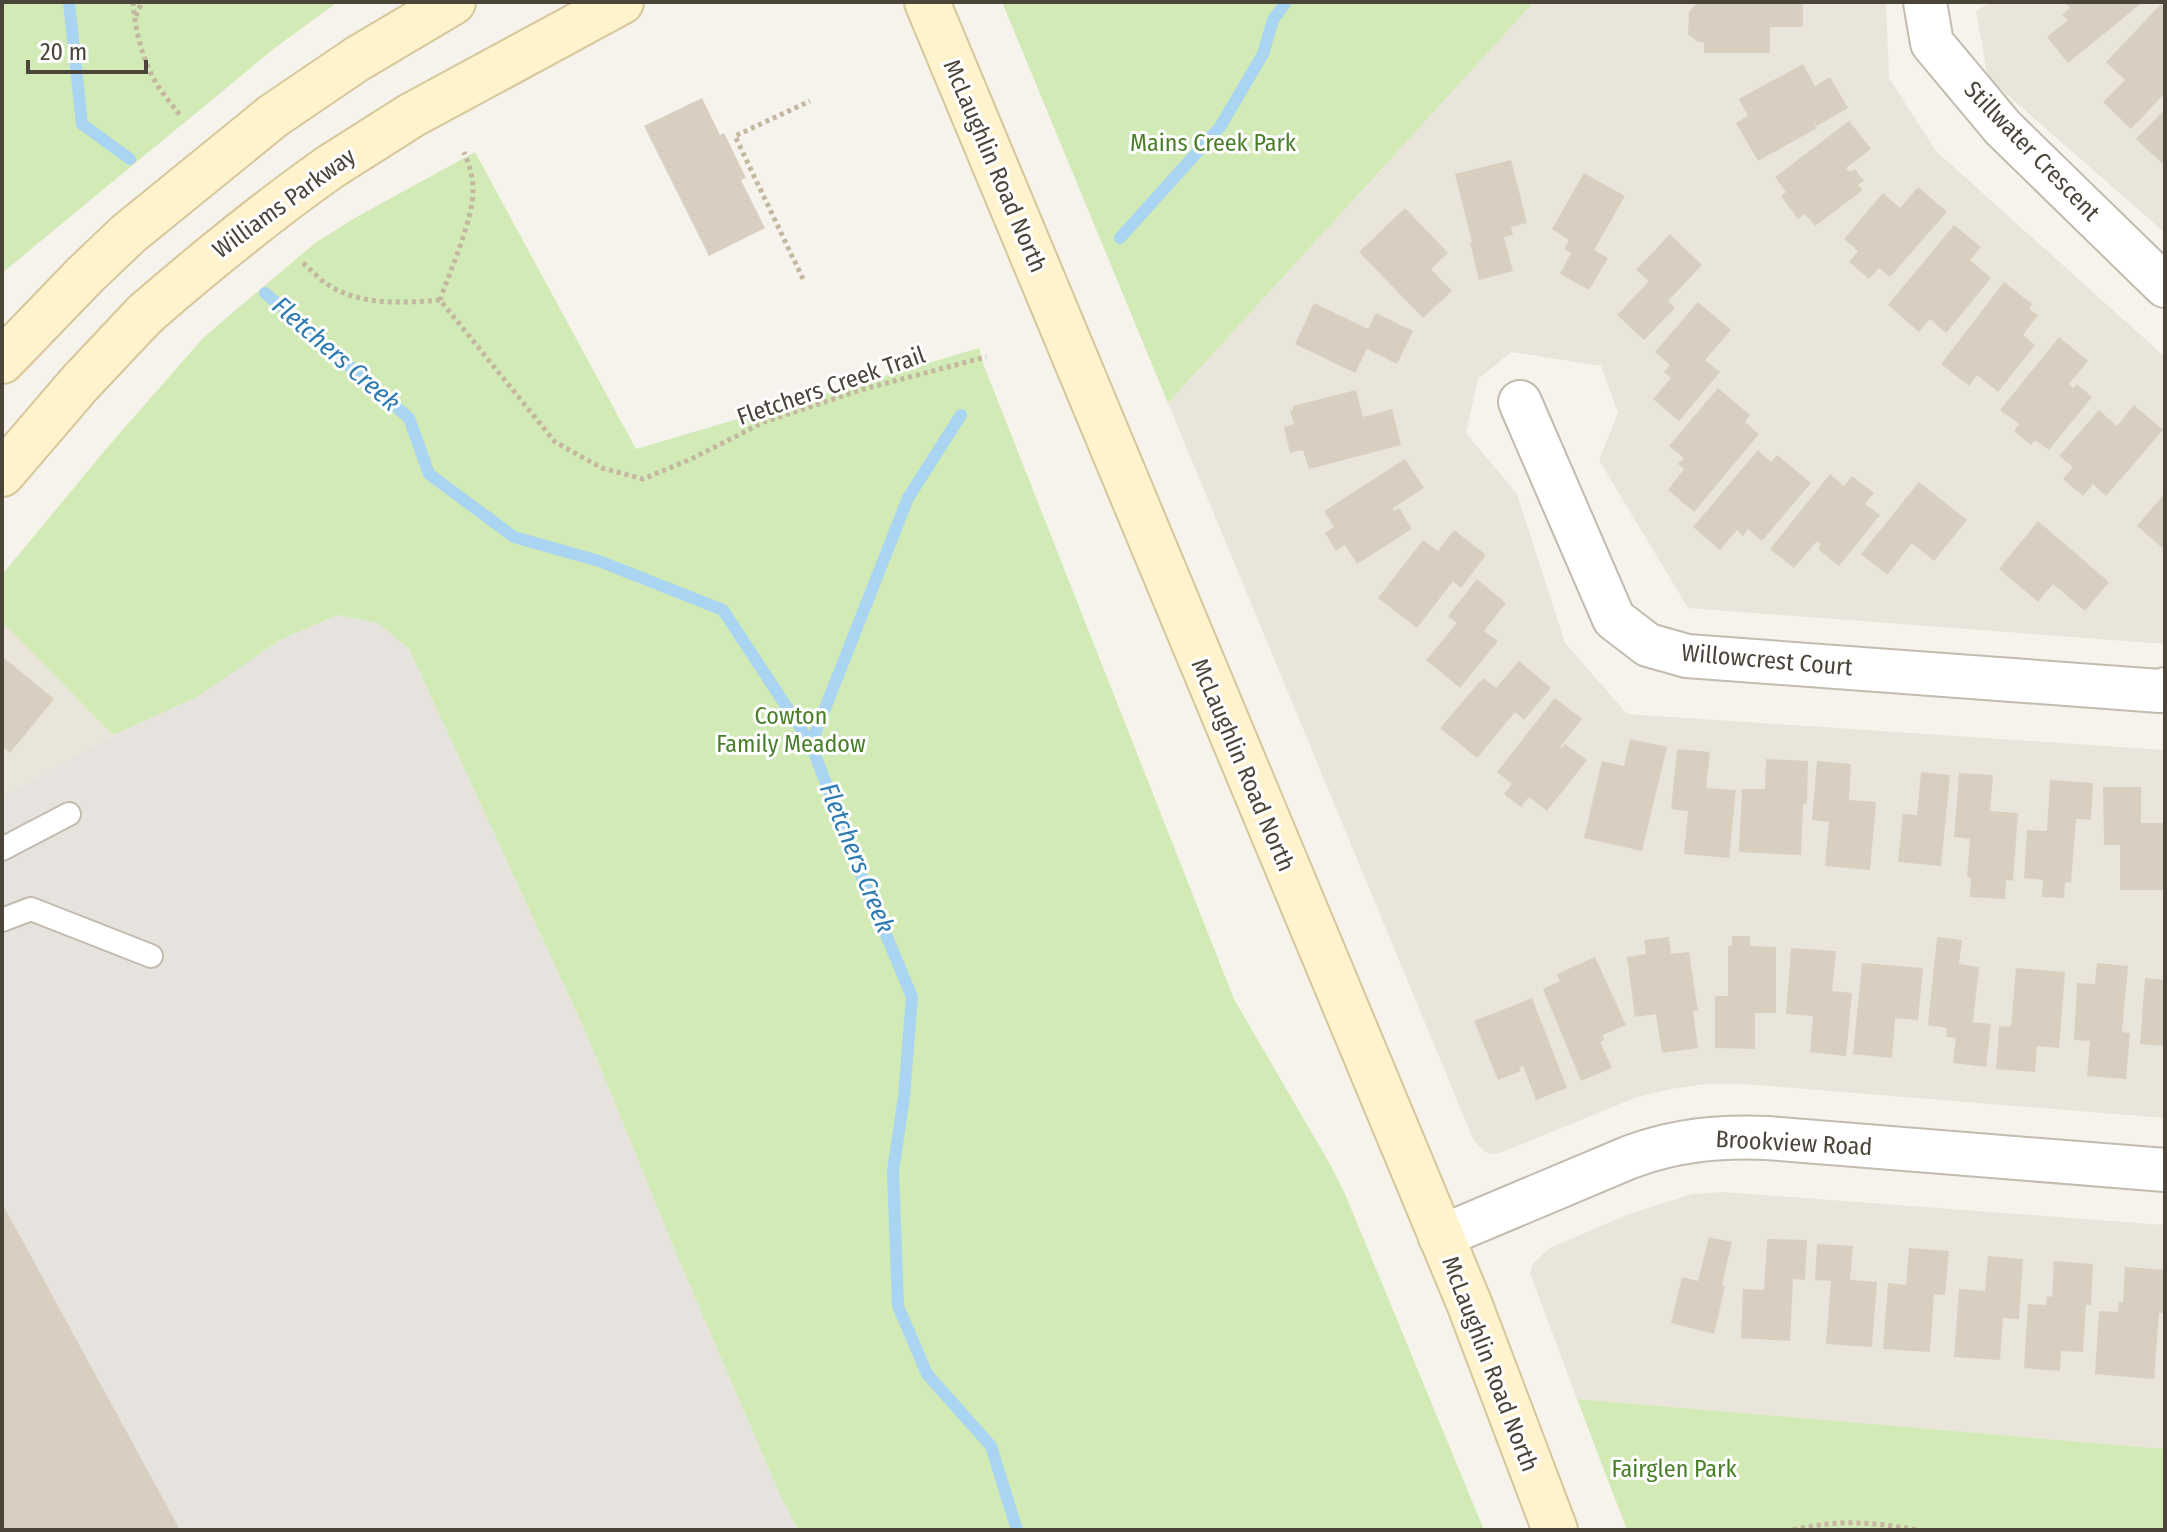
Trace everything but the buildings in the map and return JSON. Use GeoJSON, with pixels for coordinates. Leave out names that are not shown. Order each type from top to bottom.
{"type":"FeatureCollection","features":[{"type":"Feature","properties":{"kind":"main road"},"geometry":{"type":"LineString","coordinates":[[2,361],[128,234],[273,116],[357,59],[453,2]]}},
{"type":"Feature","properties":{"kind":"main road","name":"Williams Parkway"},"geometry":{"type":"LineString","coordinates":[[2,474],[80,383],[145,314],[272,208],[412,115],[621,2]]}},
{"type":"Feature","properties":{"kind":"main road","name":"McLaughlin Road North"},"geometry":{"type":"LineString","coordinates":[[927,2],[1469,1303],[1555,1530]]}},
{"type":"Feature","properties":{"kind":"street","name":"Stillwater Crescent"},"geometry":{"type":"LineString","coordinates":[[1925,2],[1932,43],[2003,128],[2165,286]]}},
{"type":"Feature","properties":{"kind":"street","name":"Willowcrest Court"},"geometry":{"type":"LineString","coordinates":[[1520,402],[1614,619],[1648,645],[1687,656],[2165,689]]}},
{"type":"Feature","properties":{"kind":"street","name":"Brookview Road"},"geometry":{"type":"LineString","coordinates":[[1440,1237],[1656,1147],[1707,1138],[1767,1138],[2165,1170]]}},
{"type":"Feature","properties":{"kind":"lane"},"geometry":{"type":"LineString","coordinates":[[2,849],[69,814]]}},
{"type":"Feature","properties":{"kind":"lane"},"geometry":{"type":"LineString","coordinates":[[2,920],[31,909],[151,956]]}},
{"type":"Feature","properties":{"kind":"path"},"geometry":{"type":"LineString","coordinates":[[133,2],[144,57],[155,82],[181,117]]}},
{"type":"Feature","properties":{"kind":"path"},"geometry":{"type":"LineString","coordinates":[[135,19],[142,2]]}},
{"type":"Feature","properties":{"kind":"path"},"geometry":{"type":"LineString","coordinates":[[803,279],[735,136],[810,101]]}},
{"type":"Feature","properties":{"kind":"path"},"geometry":{"type":"LineString","coordinates":[[303,263],[327,285],[352,296],[395,302],[440,300],[466,228],[474,192],[472,171],[464,152]]}},
{"type":"Feature","properties":{"kind":"path","name":"Fletchers Creek Trail"},"geometry":{"type":"LineString","coordinates":[[440,300],[555,442],[602,468],[643,479],[764,422],[864,389],[986,357]]}},
{"type":"Feature","properties":{"kind":"path"},"geometry":{"type":"LineString","coordinates":[[1793,1530],[1823,1523],[1875,1522],[1918,1530]]}},
{"type":"Feature","properties":{"kind":"shaded area"},"geometry":{"type":"Polygon","coordinates":[[[1534,2],[1886,2],[1889,78],[1936,151],[2165,357],[2165,644],[1688,608],[1599,460],[1618,413],[1601,366],[1511,352],[1478,379],[1466,433],[1517,494],[1565,643],[1627,714],[2165,750],[2165,1118],[1743,1084],[1706,1084],[1637,1097],[1500,1153],[1485,1152],[1474,1141],[1168,403],[1534,2]]]}},
{"type":"Feature","properties":{"kind":"shaded area"},"geometry":{"type":"Polygon","coordinates":[[[1991,2],[2165,2],[2165,233],[1988,78],[1976,11],[1991,2]]]}},
{"type":"Feature","properties":{"kind":"shaded area"},"geometry":{"type":"Polygon","coordinates":[[[337,615],[378,623],[409,649],[587,1035],[678,1258],[798,1530],[2,1530],[2,797],[113,735],[195,698],[280,640],[337,615]]]}},
{"type":"Feature","properties":{"kind":"shaded area"},"geometry":{"type":"Polygon","coordinates":[[[2,622],[113,735],[2,797],[2,622]]]}},
{"type":"Feature","properties":{"kind":"shaded area"},"geometry":{"type":"Polygon","coordinates":[[[1723,1192],[2165,1225],[2165,1449],[1577,1399],[1530,1273],[1533,1263],[1550,1248],[1629,1214],[1692,1194],[1723,1192]]]}},
{"type":"Feature","properties":{"kind":"green space"},"geometry":{"type":"Polygon","coordinates":[[[2,2],[338,2],[276,47],[2,273],[2,2]]]}},
{"type":"Feature","properties":{"kind":"green space","name":"Mains Creek Park"},"geometry":{"type":"Polygon","coordinates":[[[1002,2],[1534,2],[1168,403],[1002,2]]]}},
{"type":"Feature","properties":{"kind":"green space","name":"Cowton Family Meadow"},"geometry":{"type":"Polygon","coordinates":[[[475,152],[636,449],[979,348],[1234,999],[1345,1194],[1484,1530],[798,1530],[678,1258],[587,1035],[409,649],[378,623],[337,615],[280,640],[195,698],[113,735],[2,622],[2,575],[204,337],[315,243],[475,152]]]}},
{"type":"Feature","properties":{"kind":"green space","name":"Fairglen Park"},"geometry":{"type":"Polygon","coordinates":[[[1577,1399],[2165,1449],[2165,1530],[1627,1530],[1577,1399]]]}},
{"type":"Feature","properties":{"kind":"waterway","name":"Fletchers Creek"},"geometry":{"type":"LineString","coordinates":[[69,2],[82,124],[130,159]]}},
{"type":"Feature","properties":{"kind":"waterway"},"geometry":{"type":"LineString","coordinates":[[1120,238],[1220,127],[1263,54],[1273,20],[1286,2]]}},
{"type":"Feature","properties":{"kind":"waterway","name":"Fletchers Creek"},"geometry":{"type":"LineString","coordinates":[[265,293],[409,418],[429,474],[514,537],[599,561],[723,610],[811,744],[912,997],[904,1097],[893,1171],[898,1306],[927,1374],[991,1446],[1017,1530]]}},
{"type":"Feature","properties":{"kind":"waterway"},"geometry":{"type":"LineString","coordinates":[[811,744],[908,498],[961,415]]}}]}
